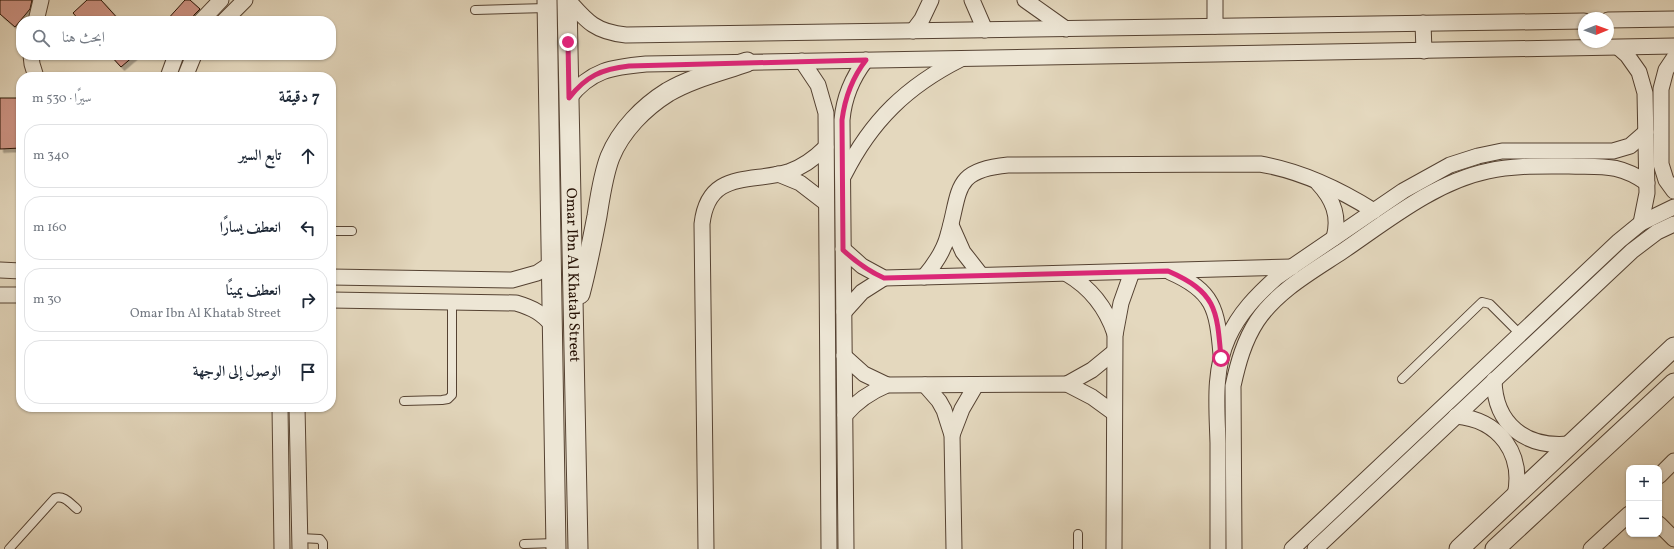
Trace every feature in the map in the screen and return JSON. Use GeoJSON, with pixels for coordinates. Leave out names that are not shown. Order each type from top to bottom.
{"type":"FeatureCollection","features":[{"type":"Feature","properties":{"kind":"street"},"geometry":{"type":"LineString","coordinates":[[37,16],[41,0]]}},
{"type":"Feature","properties":{"kind":"street"},"geometry":{"type":"LineString","coordinates":[[205,16],[221,0]]}},
{"type":"Feature","properties":{"kind":"street"},"geometry":{"type":"LineString","coordinates":[[229,16],[245,0]]}},
{"type":"Feature","properties":{"kind":"street"},"geometry":{"type":"LineString","coordinates":[[567,0],[583,18],[595,27],[608,33],[626,35],[1578,20]]}},
{"type":"Feature","properties":{"kind":"street","name":"Omar Ibn Al Khatab Street"},"geometry":{"type":"LineString","coordinates":[[567,0],[578,549]]}},
{"type":"Feature","properties":{"kind":"street"},"geometry":{"type":"LineString","coordinates":[[913,31],[922,19],[931,0]]}},
{"type":"Feature","properties":{"kind":"street"},"geometry":{"type":"LineString","coordinates":[[972,0],[986,30]]}},
{"type":"Feature","properties":{"kind":"street"},"geometry":{"type":"LineString","coordinates":[[1025,0],[1066,29]]}},
{"type":"Feature","properties":{"kind":"street"},"geometry":{"type":"LineString","coordinates":[[1215,0],[1215,26]]}},
{"type":"Feature","properties":{"kind":"street","name":"Omar Ibn Al Khatab Street"},"geometry":{"type":"LineString","coordinates":[[547,4],[556,546]]}},
{"type":"Feature","properties":{"kind":"street"},"geometry":{"type":"LineString","coordinates":[[1614,20],[1674,19]]}},
{"type":"Feature","properties":{"kind":"street"},"geometry":{"type":"LineString","coordinates":[[1423,23],[1424,51]]}},
{"type":"Feature","properties":{"kind":"street"},"geometry":{"type":"LineString","coordinates":[[569,98],[579,86],[592,76],[610,68],[646,64],[1674,46]]}},
{"type":"Feature","properties":{"kind":"street"},"geometry":{"type":"LineString","coordinates":[[1618,48],[1633,63],[1643,82],[1645,93],[1647,183],[1646,203],[1641,223]]}},
{"type":"Feature","properties":{"kind":"street"},"geometry":{"type":"LineString","coordinates":[[842,178],[854,156],[883,115],[920,82],[941,69],[964,58]]}},
{"type":"Feature","properties":{"kind":"street"},"geometry":{"type":"LineString","coordinates":[[1674,58],[1666,70],[1663,79],[1661,104],[1661,164],[1666,180],[1674,191]]}},
{"type":"Feature","properties":{"kind":"street"},"geometry":{"type":"LineString","coordinates":[[32,60],[34,72]]}},
{"type":"Feature","properties":{"kind":"street"},"geometry":{"type":"LineString","coordinates":[[170,72],[174,60]]}},
{"type":"Feature","properties":{"kind":"street"},"geometry":{"type":"LineString","coordinates":[[187,72],[192,60]]}},
{"type":"Feature","properties":{"kind":"street"},"geometry":{"type":"LineString","coordinates":[[846,549],[842,120],[843,107],[852,82],[866,60]]}},
{"type":"Feature","properties":{"kind":"street"},"geometry":{"type":"LineString","coordinates":[[802,61],[814,79],[823,99],[826,113],[829,549]]}},
{"type":"Feature","properties":{"kind":"street"},"geometry":{"type":"LineString","coordinates":[[574,318],[588,262],[604,178],[610,156],[621,137],[634,119],[650,104],[668,92],[688,82],[748,62]]}},
{"type":"Feature","properties":{"kind":"street"},"geometry":{"type":"LineString","coordinates":[[1218,549],[1218,377],[1221,358],[1228,338],[1234,326],[1249,304],[1277,277],[1403,191],[1450,165],[1478,156],[1520,150],[1613,151],[1630,146],[1646,132]]}},
{"type":"Feature","properties":{"kind":"street"},"geometry":{"type":"LineString","coordinates":[[706,549],[702,224],[704,212],[708,201],[725,185],[758,176],[778,174],[805,164],[826,147]]}},
{"type":"Feature","properties":{"kind":"street"},"geometry":{"type":"LineString","coordinates":[[924,277],[944,248],[951,225],[956,199],[961,187],[969,176],[979,170],[991,166],[1248,163],[1284,168],[1316,180],[1348,195],[1374,210]]}},
{"type":"Feature","properties":{"kind":"street"},"geometry":{"type":"LineString","coordinates":[[1234,549],[1233,386],[1237,365],[1246,340],[1257,320],[1271,304],[1297,282],[1413,204],[1456,180],[1487,171],[1508,168],[1534,166],[1611,167],[1626,170],[1647,183]]}},
{"type":"Feature","properties":{"kind":"street"},"geometry":{"type":"LineString","coordinates":[[778,174],[800,183],[826,203]]}},
{"type":"Feature","properties":{"kind":"street"},"geometry":{"type":"LineString","coordinates":[[1316,180],[1332,201],[1336,214],[1336,230],[1334,238]]}},
{"type":"Feature","properties":{"kind":"street"},"geometry":{"type":"LineString","coordinates":[[1403,191],[1413,204]]}},
{"type":"Feature","properties":{"kind":"street"},"geometry":{"type":"LineString","coordinates":[[1292,549],[1619,241],[1641,223],[1674,207]]}},
{"type":"Feature","properties":{"kind":"street"},"geometry":{"type":"LineString","coordinates":[[1315,549],[1632,251],[1657,232],[1674,224]]}},
{"type":"Feature","properties":{"kind":"street"},"geometry":{"type":"LineString","coordinates":[[951,225],[963,252],[981,276]]}},
{"type":"Feature","properties":{"kind":"street"},"geometry":{"type":"LineString","coordinates":[[843,250],[862,266],[884,278],[1292,267]]}},
{"type":"Feature","properties":{"kind":"street"},"geometry":{"type":"LineString","coordinates":[[336,277],[512,280],[537,273],[552,263]]}},
{"type":"Feature","properties":{"kind":"street"},"geometry":{"type":"LineString","coordinates":[[0,270],[16,271]]}},
{"type":"Feature","properties":{"kind":"street"},"geometry":{"type":"LineString","coordinates":[[1168,271],[1192,283],[1203,292],[1211,302],[1218,328],[1221,358]]}},
{"type":"Feature","properties":{"kind":"street"},"geometry":{"type":"LineString","coordinates":[[1114,549],[1115,335],[1121,303],[1132,272]]}},
{"type":"Feature","properties":{"kind":"street"},"geometry":{"type":"LineString","coordinates":[[1067,274],[1088,289],[1098,299],[1108,316],[1115,335]]}},
{"type":"Feature","properties":{"kind":"street"},"geometry":{"type":"LineString","coordinates":[[844,312],[862,292],[884,278]]}},
{"type":"Feature","properties":{"kind":"street"},"geometry":{"type":"LineString","coordinates":[[0,294],[16,295]]}},
{"type":"Feature","properties":{"kind":"street"},"geometry":{"type":"LineString","coordinates":[[336,300],[516,303],[536,310],[553,326]]}},
{"type":"Feature","properties":{"kind":"street"},"geometry":{"type":"LineString","coordinates":[[1553,303],[1564,314]]}},
{"type":"Feature","properties":{"kind":"street"},"geometry":{"type":"LineString","coordinates":[[1459,549],[1674,346]]}},
{"type":"Feature","properties":{"kind":"street"},"geometry":{"type":"LineString","coordinates":[[1067,384],[1092,370],[1114,352]]}},
{"type":"Feature","properties":{"kind":"street"},"geometry":{"type":"LineString","coordinates":[[844,356],[864,374],[887,386]]}},
{"type":"Feature","properties":{"kind":"street"},"geometry":{"type":"LineString","coordinates":[[1494,380],[1496,400],[1505,418],[1521,434],[1540,443],[1555,445],[1569,444]]}},
{"type":"Feature","properties":{"kind":"street"},"geometry":{"type":"LineString","coordinates":[[1495,549],[1674,383]]}},
{"type":"Feature","properties":{"kind":"street"},"geometry":{"type":"LineString","coordinates":[[845,415],[853,405],[864,397],[875,390],[887,386],[1067,384],[1092,397],[1114,414]]}},
{"type":"Feature","properties":{"kind":"street"},"geometry":{"type":"LineString","coordinates":[[925,385],[939,401],[944,410],[952,435],[954,549]]}},
{"type":"Feature","properties":{"kind":"street"},"geometry":{"type":"LineString","coordinates":[[952,435],[962,409],[976,385]]}},
{"type":"Feature","properties":{"kind":"street"},"geometry":{"type":"LineString","coordinates":[[1217,402],[1233,402]]}},
{"type":"Feature","properties":{"kind":"street"},"geometry":{"type":"LineString","coordinates":[[280,412],[282,549]]}},
{"type":"Feature","properties":{"kind":"street"},"geometry":{"type":"LineString","coordinates":[[297,412],[300,544]]}},
{"type":"Feature","properties":{"kind":"street"},"geometry":{"type":"LineString","coordinates":[[1456,416],[1476,419],[1494,429],[1502,436],[1513,454],[1518,475],[1515,496]]}},
{"type":"Feature","properties":{"kind":"street"},"geometry":{"type":"LineString","coordinates":[[1494,429],[1505,418]]}},
{"type":"Feature","properties":{"kind":"street"},"geometry":{"type":"LineString","coordinates":[[280,442],[298,441]]}},
{"type":"Feature","properties":{"kind":"street"},"geometry":{"type":"LineString","coordinates":[[554,451],[576,451]]}},
{"type":"Feature","properties":{"kind":"street"},"geometry":{"type":"LineString","coordinates":[[1662,473],[1674,461]]}},
{"type":"Feature","properties":{"kind":"street"},"geometry":{"type":"LineString","coordinates":[[1382,464],[1392,476]]}},
{"type":"Feature","properties":{"kind":"street"},"geometry":{"type":"LineString","coordinates":[[829,499],[846,499]]}},
{"type":"Feature","properties":{"kind":"street"},"geometry":{"type":"LineString","coordinates":[[1591,549],[1626,516]]}},
{"type":"Feature","properties":{"kind":"street"},"geometry":{"type":"LineString","coordinates":[[1662,527],[1674,539]]}},
{"type":"Feature","properties":{"kind":"lane"},"geometry":{"type":"LineString","coordinates":[[475,10],[547,4]]}},
{"type":"Feature","properties":{"kind":"lane"},"geometry":{"type":"LineString","coordinates":[[336,231],[352,231]]}},
{"type":"Feature","properties":{"kind":"lane"},"geometry":{"type":"LineString","coordinates":[[404,401],[442,400],[448,399],[452,395],[452,302]]}},
{"type":"Feature","properties":{"kind":"lane"},"geometry":{"type":"LineString","coordinates":[[1402,378],[1482,302],[1490,304],[1520,334]]}},
{"type":"Feature","properties":{"kind":"lane"},"geometry":{"type":"LineString","coordinates":[[9,549],[55,498],[64,498],[77,509]]}},
{"type":"Feature","properties":{"kind":"lane"},"geometry":{"type":"LineString","coordinates":[[1078,534],[1078,549]]}},
{"type":"Feature","properties":{"kind":"lane"},"geometry":{"type":"LineString","coordinates":[[300,544],[320,539],[323,543],[323,549]]}},
{"type":"Feature","properties":{"kind":"lane"},"geometry":{"type":"LineString","coordinates":[[524,544],[556,546]]}},
{"type":"Feature","properties":{"kind":"building"},"geometry":{"type":"Polygon","coordinates":[[[0,0],[32,0],[30,9],[24,16],[16,16],[15,27],[0,14],[0,0]]]}},
{"type":"Feature","properties":{"kind":"building"},"geometry":{"type":"Polygon","coordinates":[[[87,0],[101,0],[115,16],[76,16],[73,13],[87,0]]]}},
{"type":"Feature","properties":{"kind":"building"},"geometry":{"type":"Polygon","coordinates":[[[185,0],[190,0],[200,9],[194,16],[171,16],[185,0]]]}},
{"type":"Feature","properties":{"kind":"building"},"geometry":{"type":"Polygon","coordinates":[[[115,60],[129,60],[121,67],[115,60]]]}},
{"type":"Feature","properties":{"kind":"building"},"geometry":{"type":"Polygon","coordinates":[[[0,98],[16,98],[16,148],[0,149],[0,98]]]}},
{"type":"Feature","properties":{"kind":"route"},"geometry":{"type":"LineString","coordinates":[[568,42],[569,98],[579,86],[592,76],[610,68],[646,64],[866,60],[858,71],[847,94],[843,107],[842,120],[843,250],[852,258],[873,273],[884,278],[1168,271],[1192,283],[1203,292],[1211,302],[1218,328],[1221,358]]}}]}
